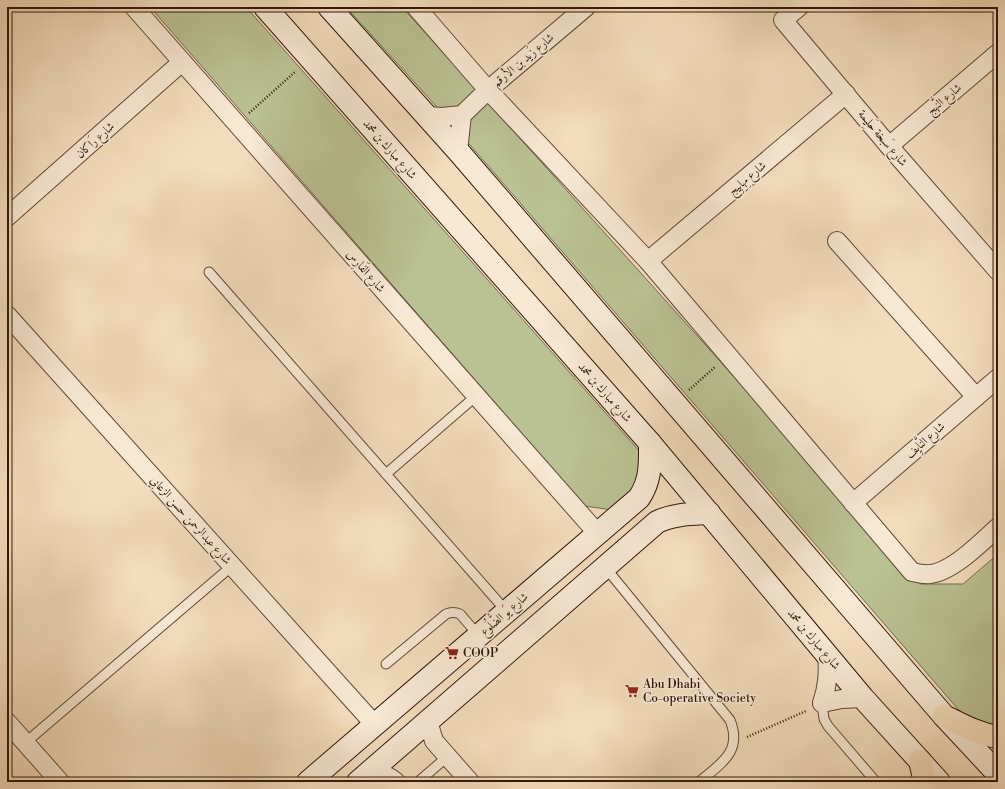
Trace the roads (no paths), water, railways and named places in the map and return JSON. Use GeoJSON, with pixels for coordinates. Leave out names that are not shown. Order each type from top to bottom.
{"type":"FeatureCollection","features":[{"type":"Feature","properties":{"kind":"main road","name":"شارع مبارك بن محمد"},"geometry":{"type":"LineString","coordinates":[[265,7],[650,443],[863,698],[939,782]]}},
{"type":"Feature","properties":{"kind":"main road"},"geometry":{"type":"LineString","coordinates":[[329,7],[458,150],[944,716],[998,774]]}},
{"type":"Feature","properties":{"kind":"main road","name":"شارع يَو الضُّلُوع"},"geometry":{"type":"LineString","coordinates":[[308,782],[639,498],[648,482],[650,472],[650,443]]}},
{"type":"Feature","properties":{"kind":"main road"},"geometry":{"type":"LineString","coordinates":[[364,776],[652,527],[665,518],[708,513]]}},
{"type":"Feature","properties":{"kind":"main road"},"geometry":{"type":"LineString","coordinates":[[944,716],[970,730],[998,737]]}},
{"type":"Feature","properties":{"kind":"main road"},"geometry":{"type":"LineString","coordinates":[[920,761],[924,782]]}},
{"type":"Feature","properties":{"kind":"street","name":"شارع الفَارِس"},"geometry":{"type":"LineString","coordinates":[[134,7],[598,534]]}},
{"type":"Feature","properties":{"kind":"street"},"geometry":{"type":"LineString","coordinates":[[416,7],[488,90],[648,261],[912,572],[930,574],[946,570],[977,546],[998,527]]}},
{"type":"Feature","properties":{"kind":"street","name":"شارع زَيد بن الأرقم"},"geometry":{"type":"LineString","coordinates":[[462,115],[488,90],[586,7]]}},
{"type":"Feature","properties":{"kind":"street","name":"شارع سَبخة حَلِيمة"},"geometry":{"type":"LineString","coordinates":[[799,7],[783,20],[889,146],[998,271]]}},
{"type":"Feature","properties":{"kind":"street","name":"شارع النَّهج"},"geometry":{"type":"LineString","coordinates":[[889,146],[998,53]]}},
{"type":"Feature","properties":{"kind":"street","name":"شارع رَاكان"},"geometry":{"type":"LineString","coordinates":[[7,217],[182,62]]}},
{"type":"Feature","properties":{"kind":"street","name":"شارع مِهابِيج"},"geometry":{"type":"LineString","coordinates":[[648,261],[846,94]]}},
{"type":"Feature","properties":{"kind":"street"},"geometry":{"type":"LineString","coordinates":[[427,116],[442,117],[462,115],[458,150]]}},
{"type":"Feature","properties":{"kind":"street"},"geometry":{"type":"LineString","coordinates":[[837,242],[976,397]]}},
{"type":"Feature","properties":{"kind":"street","name":"شارع عبدالرحمن حسن الزعابي"},"geometry":{"type":"LineString","coordinates":[[7,315],[375,725]]}},
{"type":"Feature","properties":{"kind":"street","name":"شارع النَّايِف"},"geometry":{"type":"LineString","coordinates":[[853,503],[998,378]]}},
{"type":"Feature","properties":{"kind":"street"},"geometry":{"type":"LineString","coordinates":[[827,654],[828,679],[822,703],[842,699],[863,698]]}},
{"type":"Feature","properties":{"kind":"street"},"geometry":{"type":"LineString","coordinates":[[428,721],[434,740],[470,782]]}},
{"type":"Feature","properties":{"kind":"street"},"geometry":{"type":"LineString","coordinates":[[7,722],[54,778]]}},
{"type":"Feature","properties":{"kind":"street"},"geometry":{"type":"LineString","coordinates":[[364,776],[381,773],[396,782]]}},
{"type":"Feature","properties":{"kind":"lane"},"geometry":{"type":"LineString","coordinates":[[209,272],[507,612]]}},
{"type":"Feature","properties":{"kind":"lane"},"geometry":{"type":"LineString","coordinates":[[386,474],[476,396]]}},
{"type":"Feature","properties":{"kind":"lane"},"geometry":{"type":"LineString","coordinates":[[25,743],[232,566]]}},
{"type":"Feature","properties":{"kind":"lane"},"geometry":{"type":"LineString","coordinates":[[605,567],[730,720],[734,735],[734,743],[727,757],[698,782]]}},
{"type":"Feature","properties":{"kind":"lane"},"geometry":{"type":"LineString","coordinates":[[386,664],[450,612],[460,614],[479,636]]}},
{"type":"Feature","properties":{"kind":"lane"},"geometry":{"type":"LineString","coordinates":[[822,703],[824,719],[828,726],[876,782]]}},
{"type":"Feature","properties":{"kind":"lane"},"geometry":{"type":"LineString","coordinates":[[418,782],[447,757]]}},
{"type":"Feature","properties":{"kind":"place","name":"COOP"},"geometry":{"type":"Point","coordinates":[452,653]}},
{"type":"Feature","properties":{"kind":"place","name":"Abu Dhabi Co-operative Society"},"geometry":{"type":"Point","coordinates":[632,691]}}]}
